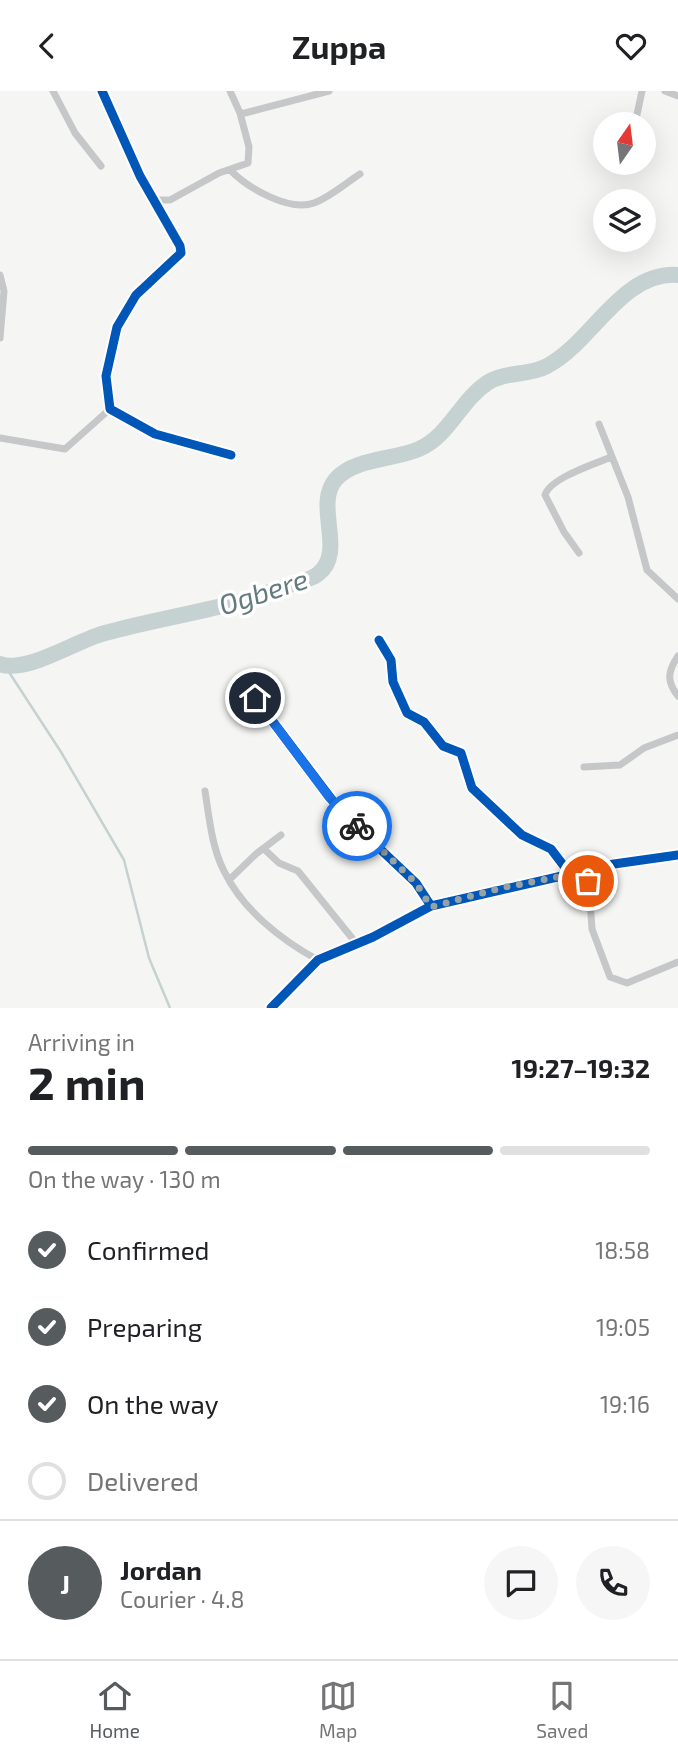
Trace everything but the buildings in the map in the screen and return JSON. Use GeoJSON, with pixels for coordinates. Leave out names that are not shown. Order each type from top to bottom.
{"type":"FeatureCollection","features":[{"type":"Feature","properties":{"kind":"street"},"geometry":{"type":"LineString","coordinates":[[53,91],[75,133],[101,166]]}},
{"type":"Feature","properties":{"kind":"street"},"geometry":{"type":"LineString","coordinates":[[102,91],[141,176],[181,253],[136,295],[117,327],[106,376],[110,409]]}},
{"type":"Feature","properties":{"kind":"street"},"geometry":{"type":"LineString","coordinates":[[155,199],[170,200],[248,163],[250,157],[240,113],[230,91]]}},
{"type":"Feature","properties":{"kind":"street"},"geometry":{"type":"LineString","coordinates":[[240,113],[329,91]]}},
{"type":"Feature","properties":{"kind":"street"},"geometry":{"type":"LineString","coordinates":[[638,112],[642,91]]}},
{"type":"Feature","properties":{"kind":"street"},"geometry":{"type":"LineString","coordinates":[[665,91],[678,96]]}},
{"type":"Feature","properties":{"kind":"street"},"geometry":{"type":"LineString","coordinates":[[230,170],[253,188],[288,202],[305,205],[317,202],[360,174]]}},
{"type":"Feature","properties":{"kind":"street"},"geometry":{"type":"LineString","coordinates":[[0,275],[4,291],[0,337]]}},
{"type":"Feature","properties":{"kind":"street"},"geometry":{"type":"LineString","coordinates":[[0,438],[65,449],[110,409]]}},
{"type":"Feature","properties":{"kind":"street"},"geometry":{"type":"LineString","coordinates":[[110,409],[155,434],[231,455]]}},
{"type":"Feature","properties":{"kind":"street"},"geometry":{"type":"LineString","coordinates":[[599,424],[628,497],[647,570],[678,599]]}},
{"type":"Feature","properties":{"kind":"street"},"geometry":{"type":"LineString","coordinates":[[579,553],[545,495],[547,489],[557,481],[611,457]]}},
{"type":"Feature","properties":{"kind":"street"},"geometry":{"type":"LineString","coordinates":[[379,640],[391,660],[393,683],[407,713],[424,722],[443,746],[461,753],[472,788],[522,835],[551,849],[570,874]]}},
{"type":"Feature","properties":{"kind":"street"},"geometry":{"type":"LineString","coordinates":[[678,656],[670,669],[668,680],[678,696]]}},
{"type":"Feature","properties":{"kind":"street"},"geometry":{"type":"LineString","coordinates":[[255,698],[342,813],[416,883],[431,907]]}},
{"type":"Feature","properties":{"kind":"street"},"geometry":{"type":"LineString","coordinates":[[584,767],[620,765],[644,748],[678,735]]}},
{"type":"Feature","properties":{"kind":"street"},"geometry":{"type":"LineString","coordinates":[[205,792],[216,844],[229,880],[277,934],[318,960]]}},
{"type":"Feature","properties":{"kind":"street"},"geometry":{"type":"LineString","coordinates":[[229,880],[281,835]]}},
{"type":"Feature","properties":{"kind":"street"},"geometry":{"type":"LineString","coordinates":[[264,849],[279,863],[298,871],[356,943]]}},
{"type":"Feature","properties":{"kind":"street"},"geometry":{"type":"LineString","coordinates":[[271,1008],[318,960],[431,907],[570,874],[678,855]]}},
{"type":"Feature","properties":{"kind":"street"},"geometry":{"type":"LineString","coordinates":[[588,871],[592,929],[610,977],[627,983],[678,962]]}},
{"type":"Feature","properties":{"kind":"waterway","name":"Ogbere"},"geometry":{"type":"LineString","coordinates":[[0,664],[24,664],[105,633],[244,600],[315,576],[326,565],[330,554],[330,490],[344,472],[364,463],[409,453],[430,443],[487,383],[547,366],[578,342],[608,310],[640,284],[658,277],[678,275]]}},
{"type":"Feature","properties":{"kind":"waterway"},"geometry":{"type":"LineString","coordinates":[[5,666],[61,752],[124,860],[149,958],[170,1008]]}},
{"type":"Feature","properties":{"kind":"cycle path"},"geometry":{"type":"LineString","coordinates":[[102,91],[140,176],[180,246],[181,253],[136,295],[117,327],[106,376],[110,409],[155,434],[231,455]]}},
{"type":"Feature","properties":{"kind":"cycle path"},"geometry":{"type":"LineString","coordinates":[[379,640],[391,660],[393,682],[407,713],[424,722],[443,746],[461,753],[472,788],[522,835],[551,849],[570,874]]}},
{"type":"Feature","properties":{"kind":"cycle path"},"geometry":{"type":"LineString","coordinates":[[255,698],[342,813],[416,883],[431,906]]}},
{"type":"Feature","properties":{"kind":"cycle path"},"geometry":{"type":"LineString","coordinates":[[271,1008],[318,960],[373,937],[431,906],[614,864],[678,855]]}},
{"type":"Feature","properties":{"kind":"way so far"},"geometry":{"type":"LineString","coordinates":[[357,826],[416,883],[431,907],[501,888],[588,871],[588,881]]}},
{"type":"Feature","properties":{"kind":"route"},"geometry":{"type":"LineString","coordinates":[[255,698],[329,797],[357,826]]}}]}
